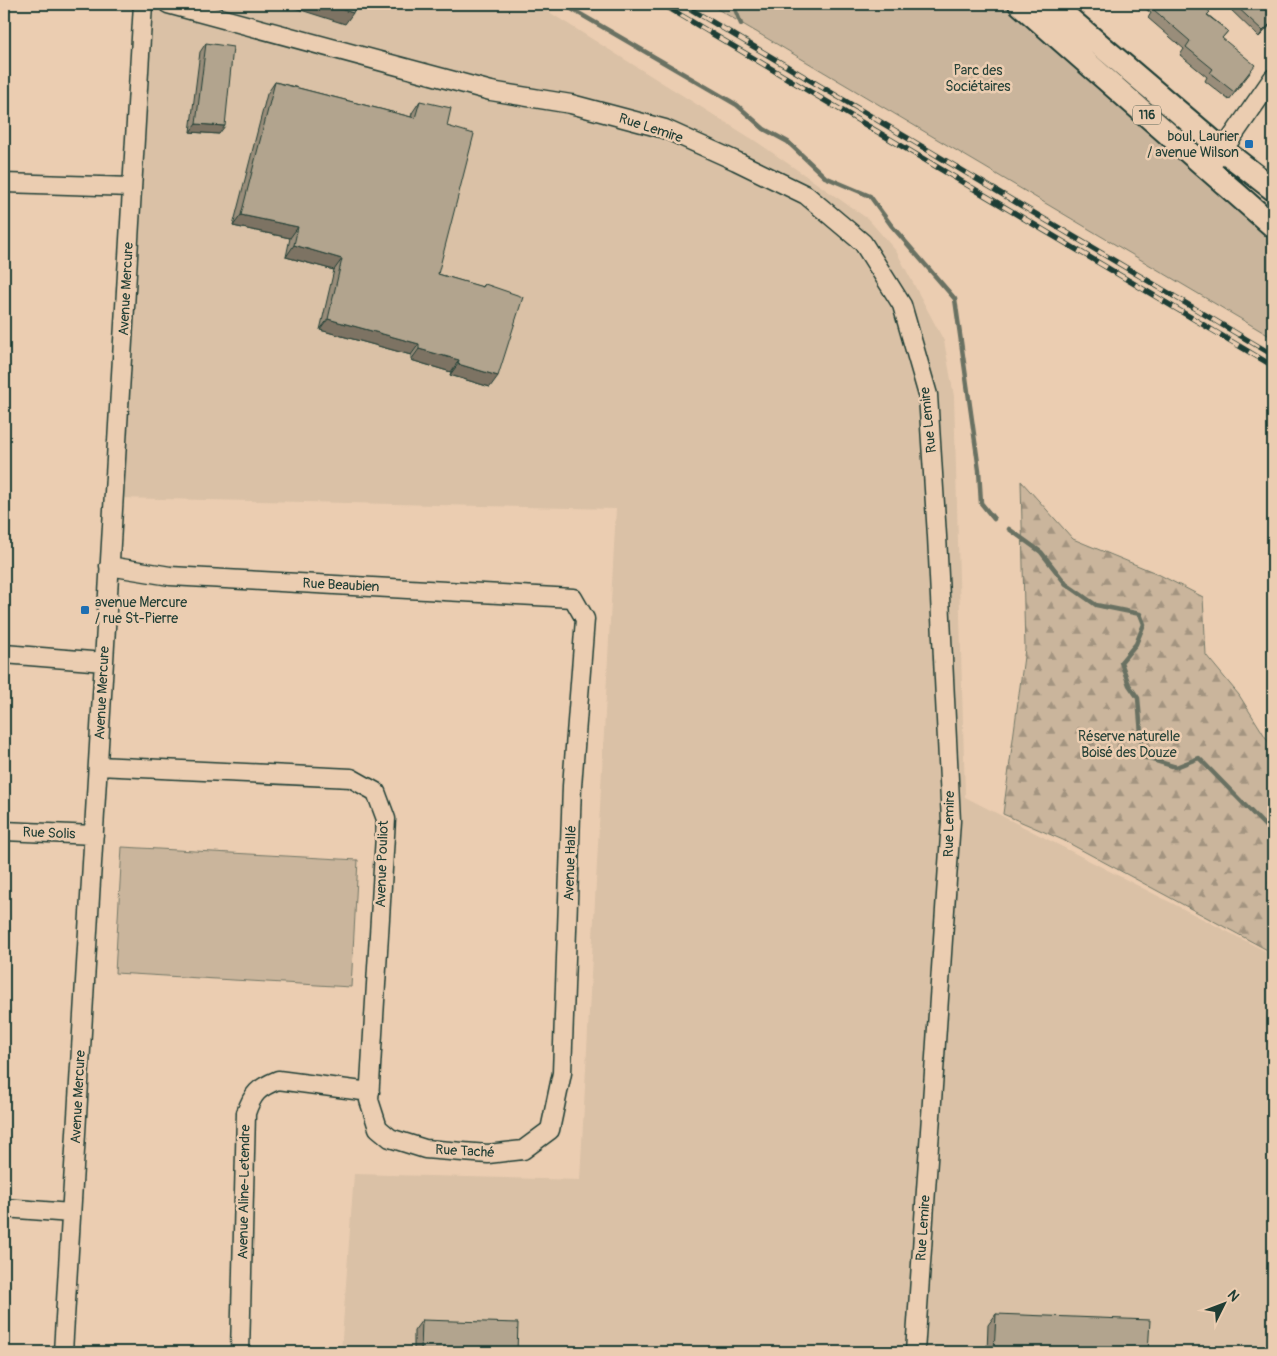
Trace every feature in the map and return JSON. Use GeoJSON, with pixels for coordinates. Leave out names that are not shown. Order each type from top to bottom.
{"type":"FeatureCollection","features":[{"type":"Feature","properties":{"kind":"main road","name":"116"},"geometry":{"type":"LineString","coordinates":[[1020,4],[1273,226]]}},
{"type":"Feature","properties":{"kind":"main road","name":"116"},"geometry":{"type":"LineString","coordinates":[[1052,4],[1222,150],[1273,189]]}},
{"type":"Feature","properties":{"kind":"street","name":"Avenue Mercure"},"geometry":{"type":"LineString","coordinates":[[63,1352],[142,4]]}},
{"type":"Feature","properties":{"kind":"street","name":"Rue Lemire"},"geometry":{"type":"LineString","coordinates":[[168,4],[491,91],[570,104],[665,129],[806,195],[863,243],[902,305],[928,395],[951,821],[915,1352]]}},
{"type":"Feature","properties":{"kind":"street"},"geometry":{"type":"LineString","coordinates":[[1207,168],[1273,78]]}},
{"type":"Feature","properties":{"kind":"street"},"geometry":{"type":"LineString","coordinates":[[4,183],[132,187]]}},
{"type":"Feature","properties":{"kind":"street","name":"Rue Beaubien"},"geometry":{"type":"LineString","coordinates":[[110,566],[170,576],[573,598]]}},
{"type":"Feature","properties":{"kind":"street","name":"Avenue Hallé"},"geometry":{"type":"LineString","coordinates":[[550,1130],[562,1073],[572,786],[585,619],[573,598]]}},
{"type":"Feature","properties":{"kind":"street"},"geometry":{"type":"LineString","coordinates":[[4,654],[104,662]]}},
{"type":"Feature","properties":{"kind":"street","name":"Avenue Pouliot"},"geometry":{"type":"LineString","coordinates":[[98,766],[351,778],[376,792],[386,818],[369,1100],[378,1128]]}},
{"type":"Feature","properties":{"kind":"street","name":"Rue Solis"},"geometry":{"type":"LineString","coordinates":[[4,832],[94,835]]}},
{"type":"Feature","properties":{"kind":"street","name":"Avenue Aline-Letendre"},"geometry":{"type":"LineString","coordinates":[[240,1352],[246,1113],[252,1096],[264,1086],[278,1080],[370,1092]]}},
{"type":"Feature","properties":{"kind":"street","name":"Rue Taché"},"geometry":{"type":"LineString","coordinates":[[378,1128],[390,1138],[425,1149],[488,1154],[523,1150],[550,1130]]}},
{"type":"Feature","properties":{"kind":"street"},"geometry":{"type":"LineString","coordinates":[[4,1208],[71,1213]]}},
{"type":"Feature","properties":{"kind":"shaded area"},"geometry":{"type":"Polygon","coordinates":[[[147,4],[536,4],[757,142],[868,219],[896,251],[944,341],[954,396],[965,797],[1273,955],[1273,1352],[341,1352],[354,1174],[580,1180],[616,509],[118,498],[147,4]]]}},
{"type":"Feature","properties":{"kind":"green space","name":"Parc des Sociétaires"},"geometry":{"type":"Polygon","coordinates":[[[709,4],[1001,4],[1067,55],[1097,88],[1273,237],[1273,338],[709,4]]]}},
{"type":"Feature","properties":{"kind":"green space","name":"Réserve naturelle Boisé des Douze"},"geometry":{"type":"Polygon","coordinates":[[[1021,481],[1073,539],[1156,573],[1203,597],[1206,655],[1239,695],[1273,749],[1273,953],[1063,840],[1003,814],[1025,649],[1021,481]]]}},
{"type":"Feature","properties":{"kind":"green space"},"geometry":{"type":"Polygon","coordinates":[[[122,847],[358,860],[351,987],[115,973],[122,847]]]}},
{"type":"Feature","properties":{"kind":"building"},"geometry":{"type":"Polygon","coordinates":[[[325,4],[356,4],[353,13],[325,4]]]}},
{"type":"Feature","properties":{"kind":"building"},"geometry":{"type":"Polygon","coordinates":[[[1155,4],[1200,4],[1210,12],[1207,15],[1228,31],[1222,38],[1255,65],[1234,92],[1210,73],[1213,69],[1186,47],[1190,41],[1154,10],[1157,5],[1155,4]]]}},
{"type":"Feature","properties":{"kind":"building"},"geometry":{"type":"Polygon","coordinates":[[[1234,4],[1273,4],[1273,21],[1263,31],[1234,4]]]}},
{"type":"Feature","properties":{"kind":"building"},"geometry":{"type":"Polygon","coordinates":[[[206,43],[233,47],[225,126],[196,124],[206,43]]]}},
{"type":"Feature","properties":{"kind":"building"},"geometry":{"type":"Polygon","coordinates":[[[275,82],[415,118],[420,101],[451,108],[447,126],[474,134],[438,274],[483,287],[485,284],[523,297],[498,376],[458,364],[459,360],[419,349],[419,344],[328,319],[342,259],[294,245],[298,227],[241,215],[275,82]]]}},
{"type":"Feature","properties":{"kind":"building"},"geometry":{"type":"Polygon","coordinates":[[[996,1314],[1150,1320],[1148,1352],[994,1352],[996,1314]]]}},
{"type":"Feature","properties":{"kind":"building"},"geometry":{"type":"Polygon","coordinates":[[[422,1320],[518,1323],[517,1352],[421,1352],[422,1320]]]}},
{"type":"Feature","properties":{"kind":"waterway"},"geometry":{"type":"LineString","coordinates":[[563,4],[737,105],[764,129],[788,142],[825,177],[870,196],[891,225],[955,299],[979,470],[981,503],[994,519]]}},
{"type":"Feature","properties":{"kind":"waterway"},"geometry":{"type":"LineString","coordinates":[[733,4],[741,24]]}},
{"type":"Feature","properties":{"kind":"waterway"},"geometry":{"type":"LineString","coordinates":[[1009,529],[1041,552],[1066,584],[1096,605],[1140,614],[1144,624],[1136,644],[1121,662],[1129,685],[1138,698],[1143,757],[1176,767],[1199,758],[1273,834]]}},
{"type":"Feature","properties":{"kind":"railway"},"geometry":{"type":"LineString","coordinates":[[662,4],[1273,366]]}},
{"type":"Feature","properties":{"kind":"railway"},"geometry":{"type":"LineString","coordinates":[[682,4],[1273,355]]}},
{"type":"Feature","properties":{"kind":"place","name":"boul. Laurier / avenue Wilson"},"geometry":{"type":"Point","coordinates":[1249,144]}},
{"type":"Feature","properties":{"kind":"place","name":"avenue Mercure / rue St-Pierre"},"geometry":{"type":"Point","coordinates":[85,610]}}]}
